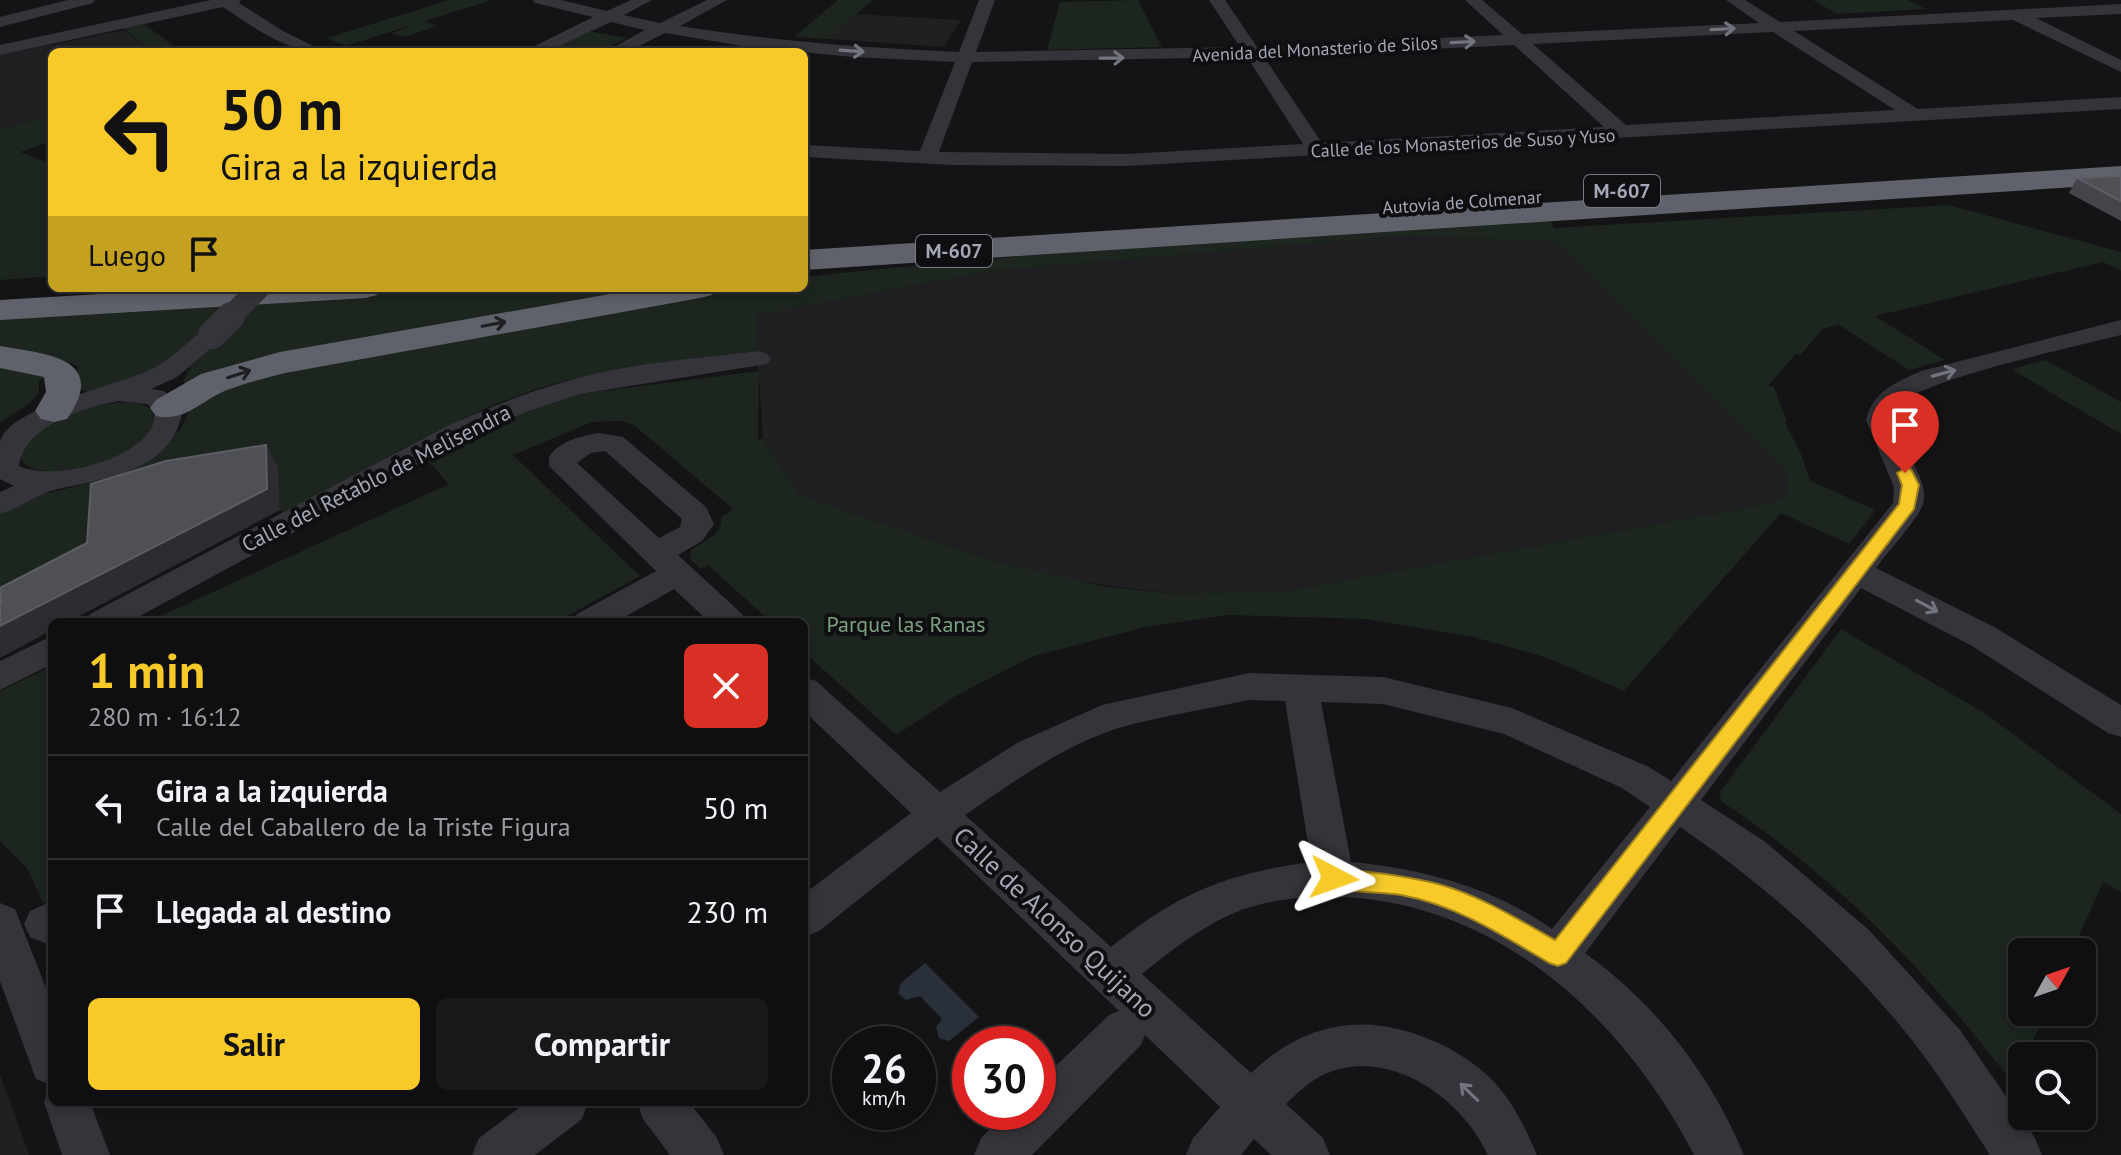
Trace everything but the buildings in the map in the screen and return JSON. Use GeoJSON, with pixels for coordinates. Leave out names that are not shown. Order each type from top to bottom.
{"type":"FeatureCollection","features":[{"type":"Feature","properties":{"kind":"highway","name":"Autovía de Colmenar"},"geometry":{"type":"LineString","coordinates":[[808,246],[2121,159]]}},
{"type":"Feature","properties":{"kind":"highway","name":"Autovía de Colmenar"},"geometry":{"type":"LineString","coordinates":[[808,260],[2121,175]]}},
{"type":"Feature","properties":{"kind":"highway"},"geometry":{"type":"LineString","coordinates":[[808,233],[1259,215]]}},
{"type":"Feature","properties":{"kind":"highway"},"geometry":{"type":"LineString","coordinates":[[808,274],[1104,242]]}},
{"type":"Feature","properties":{"kind":"highway"},"geometry":{"type":"LineString","coordinates":[[0,286],[48,282]]}},
{"type":"Feature","properties":{"kind":"highway"},"geometry":{"type":"LineString","coordinates":[[0,295],[48,292]]}},
{"type":"Feature","properties":{"kind":"highway"},"geometry":{"type":"LineString","coordinates":[[0,310],[299,292]]}},
{"type":"Feature","properties":{"kind":"highway"},"geometry":{"type":"LineString","coordinates":[[168,406],[214,382],[280,363],[678,292]]}},
{"type":"Feature","properties":{"kind":"highway"},"geometry":{"type":"LineString","coordinates":[[0,357],[51,366],[64,377],[59,401]]}},
{"type":"Feature","properties":{"kind":"street"},"geometry":{"type":"LineString","coordinates":[[0,22],[87,0]]}},
{"type":"Feature","properties":{"kind":"street","name":"Avenida del Monasterio de Silos"},"geometry":{"type":"LineString","coordinates":[[541,0],[664,28],[801,47],[965,59],[1253,52],[2121,10]]}},
{"type":"Feature","properties":{"kind":"street"},"geometry":{"type":"LineString","coordinates":[[541,48],[644,0]]}},
{"type":"Feature","properties":{"kind":"street"},"geometry":{"type":"LineString","coordinates":[[622,48],[719,0]]}},
{"type":"Feature","properties":{"kind":"street"},"geometry":{"type":"LineString","coordinates":[[927,158],[987,0]]}},
{"type":"Feature","properties":{"kind":"street"},"geometry":{"type":"LineString","coordinates":[[1217,0],[1318,151]]}},
{"type":"Feature","properties":{"kind":"street"},"geometry":{"type":"LineString","coordinates":[[1473,0],[1623,133]]}},
{"type":"Feature","properties":{"kind":"street"},"geometry":{"type":"LineString","coordinates":[[1734,0],[1915,115]]}},
{"type":"Feature","properties":{"kind":"street"},"geometry":{"type":"LineString","coordinates":[[1988,0],[2121,67]]}},
{"type":"Feature","properties":{"kind":"street"},"geometry":{"type":"LineString","coordinates":[[0,50],[126,16],[227,1],[277,35],[307,48]]}},
{"type":"Feature","properties":{"kind":"street"},"geometry":{"type":"LineString","coordinates":[[0,4],[52,7]]}},
{"type":"Feature","properties":{"kind":"street","name":"Calle de los Monasterios de Suso y Yuso"},"geometry":{"type":"LineString","coordinates":[[808,151],[927,158],[1126,160],[2121,103]]}},
{"type":"Feature","properties":{"kind":"street"},"geometry":{"type":"LineString","coordinates":[[0,434],[59,401],[118,393],[154,379],[192,354],[255,292]]}},
{"type":"Feature","properties":{"kind":"street"},"geometry":{"type":"LineString","coordinates":[[1558,955],[1908,505],[1911,495],[1905,473],[1886,445],[1881,428],[1883,407],[1897,390],[1930,377],[2121,327]]}},
{"type":"Feature","properties":{"kind":"street"},"geometry":{"type":"LineString","coordinates":[[0,504],[45,483],[93,474],[138,455],[166,430],[171,418],[168,406],[174,381],[192,354]]}},
{"type":"Feature","properties":{"kind":"street","name":"Calle del Retablo de Melisendra"},"geometry":{"type":"LineString","coordinates":[[109,618],[459,431],[516,406],[600,381],[758,359]]}},
{"type":"Feature","properties":{"kind":"street"},"geometry":{"type":"LineString","coordinates":[[118,393],[141,394],[168,406]]}},
{"type":"Feature","properties":{"kind":"street"},"geometry":{"type":"LineString","coordinates":[[45,483],[26,481],[2,472],[1,461],[11,440],[59,401]]}},
{"type":"Feature","properties":{"kind":"street"},"geometry":{"type":"LineString","coordinates":[[594,618],[667,563],[726,618]]}},
{"type":"Feature","properties":{"kind":"street"},"geometry":{"type":"LineString","coordinates":[[1857,572],[1984,637],[2121,723]]}},
{"type":"Feature","properties":{"kind":"street"},"geometry":{"type":"LineString","coordinates":[[0,677],[48,651]]}},
{"type":"Feature","properties":{"kind":"street"},"geometry":{"type":"LineString","coordinates":[[1300,686],[1334,878]]}},
{"type":"Feature","properties":{"kind":"street"},"geometry":{"type":"LineString","coordinates":[[808,915],[1018,759],[1115,715],[1208,693],[1300,686],[1378,691],[1496,718],[1583,752],[1678,801],[1789,882],[1870,959],[1950,1053],[2018,1155]]}},
{"type":"Feature","properties":{"kind":"street","name":"Calle de Alonso Quijano"},"geometry":{"type":"LineString","coordinates":[[808,694],[1306,1155]]}},
{"type":"Feature","properties":{"kind":"street"},"geometry":{"type":"LineString","coordinates":[[1110,975],[1166,929],[1206,907],[1253,888],[1295,880],[1334,878],[1389,883],[1441,895],[1497,919],[1558,955],[1608,997],[1636,1027],[1687,1095],[1720,1155]]}},
{"type":"Feature","properties":{"kind":"street"},"geometry":{"type":"LineString","coordinates":[[0,922],[48,1052]]}},
{"type":"Feature","properties":{"kind":"street"},"geometry":{"type":"LineString","coordinates":[[998,1155],[1125,1030]]}},
{"type":"Feature","properties":{"kind":"street"},"geometry":{"type":"LineString","coordinates":[[1210,1155],[1253,1106],[1298,1065],[1321,1052],[1343,1046],[1368,1045],[1405,1050],[1442,1069],[1467,1088],[1490,1113],[1513,1155]]}},
{"type":"Feature","properties":{"kind":"street"},"geometry":{"type":"LineString","coordinates":[[68,1106],[86,1155]]}},
{"type":"Feature","properties":{"kind":"street"},"geometry":{"type":"LineString","coordinates":[[496,1155],[560,1106]]}},
{"type":"Feature","properties":{"kind":"street"},"geometry":{"type":"LineString","coordinates":[[663,1106],[700,1155]]}},
{"type":"Feature","properties":{"kind":"shaded area"},"geometry":{"type":"Polygon","coordinates":[[[857,14],[961,20],[944,47],[828,39],[857,14]]]}},
{"type":"Feature","properties":{"kind":"shaded area"},"geometry":{"type":"Polygon","coordinates":[[[124,30],[147,48],[48,48],[48,116],[0,129],[0,55],[124,30]]]}},
{"type":"Feature","properties":{"kind":"shaded area"},"geometry":{"type":"Polygon","coordinates":[[[1403,236],[1557,242],[1731,409],[1787,473],[1788,493],[1776,502],[1290,590],[1175,594],[1062,579],[998,562],[799,495],[763,439],[755,315],[993,271],[1403,236]]]}},
{"type":"Feature","properties":{"kind":"shaded area"},"geometry":{"type":"Polygon","coordinates":[[[925,963],[979,1017],[968,1026],[952,1026],[952,1039],[949,1041],[939,1038],[936,1027],[942,1019],[920,996],[906,1000],[898,993],[901,983],[925,963]]]}},
{"type":"Feature","properties":{"kind":"shaded area"},"geometry":{"type":"Polygon","coordinates":[[[0,1074],[29,1155],[0,1155],[0,1074]]]}},
{"type":"Feature","properties":{"kind":"green space"},"geometry":{"type":"Polygon","coordinates":[[[449,0],[492,0],[425,21],[437,26],[404,37],[392,33],[412,25],[346,46],[327,38],[449,0]]]}},
{"type":"Feature","properties":{"kind":"green space"},"geometry":{"type":"Polygon","coordinates":[[[838,0],[873,0],[828,39],[794,37],[838,0]]]}},
{"type":"Feature","properties":{"kind":"green space"},"geometry":{"type":"Polygon","coordinates":[[[1138,0],[1162,47],[1047,50],[1060,2],[1138,0]]]}},
{"type":"Feature","properties":{"kind":"green space"},"geometry":{"type":"Polygon","coordinates":[[[1813,0],[1908,0],[1926,9],[1837,14],[1813,0]]]}},
{"type":"Feature","properties":{"kind":"green space"},"geometry":{"type":"Polygon","coordinates":[[[144,24],[177,48],[147,48],[123,28],[144,24]]]}},
{"type":"Feature","properties":{"kind":"green space"},"geometry":{"type":"Polygon","coordinates":[[[588,31],[627,38],[607,48],[552,48],[588,31]]]}},
{"type":"Feature","properties":{"kind":"green space"},"geometry":{"type":"Polygon","coordinates":[[[48,116],[48,142],[20,152],[48,162],[48,276],[0,280],[0,129],[48,116]]]}},
{"type":"Feature","properties":{"kind":"green space","name":"Parque las Ranas"},"geometry":{"type":"Polygon","coordinates":[[[1949,205],[2121,252],[2121,271],[2103,262],[1875,316],[1945,360],[1909,370],[1839,325],[1822,329],[1801,355],[1796,354],[1768,386],[1774,387],[1785,423],[1801,454],[1810,481],[1876,510],[1849,544],[1781,513],[1624,691],[1545,657],[1473,637],[1364,619],[1226,615],[1146,627],[1034,656],[959,694],[896,735],[808,656],[808,618],[767,618],[708,565],[701,569],[690,559],[691,550],[712,537],[719,529],[721,517],[733,509],[635,426],[622,421],[592,422],[513,455],[640,576],[563,618],[156,618],[449,484],[427,460],[497,422],[579,394],[759,371],[758,439],[763,439],[799,495],[998,562],[1102,586],[1175,594],[1290,590],[1776,502],[1788,493],[1789,479],[1783,468],[1557,242],[1403,236],[993,271],[756,315],[758,351],[620,369],[540,388],[442,428],[287,512],[280,511],[278,467],[103,565],[0,633],[0,514],[44,494],[81,485],[150,459],[181,429],[193,401],[229,381],[699,292],[808,292],[808,277],[1177,244],[1550,220],[1554,228],[1949,205]]]}},
{"type":"Feature","properties":{"kind":"green space"},"geometry":{"type":"Polygon","coordinates":[[[404,292],[648,292],[188,385],[183,381],[191,366],[260,302],[404,292]]]}},
{"type":"Feature","properties":{"kind":"green space"},"geometry":{"type":"Polygon","coordinates":[[[226,304],[179,356],[161,370],[87,392],[76,388],[78,367],[71,363],[0,351],[0,319],[226,304]]]}},
{"type":"Feature","properties":{"kind":"green space"},"geometry":{"type":"Polygon","coordinates":[[[2046,360],[2121,402],[2121,434],[2011,369],[2046,360]]]}},
{"type":"Feature","properties":{"kind":"green space"},"geometry":{"type":"Polygon","coordinates":[[[0,365],[48,377],[39,380],[39,394],[0,422],[0,365]]]}},
{"type":"Feature","properties":{"kind":"green space"},"geometry":{"type":"Polygon","coordinates":[[[125,402],[141,404],[152,410],[153,424],[147,436],[120,455],[87,467],[59,472],[28,467],[21,459],[25,445],[47,424],[96,406],[125,402]]]}},
{"type":"Feature","properties":{"kind":"green space"},"geometry":{"type":"Polygon","coordinates":[[[1841,629],[1986,714],[2121,814],[2121,892],[2103,882],[2078,938],[2008,938],[2008,1026],[2040,1026],[2032,1042],[2008,1042],[2008,1077],[1915,966],[1880,930],[1805,863],[1721,801],[1720,792],[1841,629]]]}},
{"type":"Feature","properties":{"kind":"green space"},"geometry":{"type":"Polygon","coordinates":[[[48,668],[48,900],[43,903],[27,868],[0,841],[0,691],[48,668]]]}},
{"type":"Feature","properties":{"kind":"route"},"geometry":{"type":"LineString","coordinates":[[1334,878],[1401,885],[1441,895],[1497,919],[1558,955],[1908,505],[1911,485],[1905,473]]}}]}
